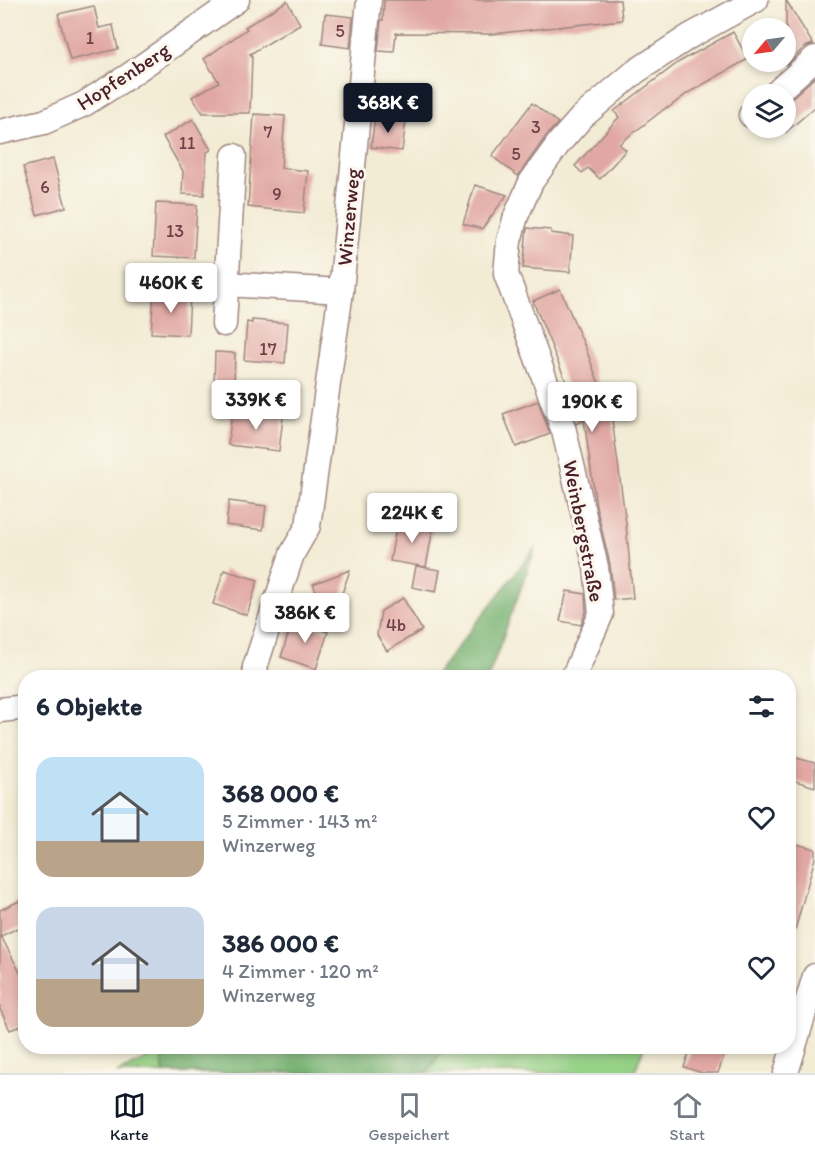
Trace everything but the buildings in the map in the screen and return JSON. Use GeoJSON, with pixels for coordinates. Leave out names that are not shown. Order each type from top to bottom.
{"type":"FeatureCollection","features":[{"type":"Feature","properties":{"kind":"street","name":"Hopfenberg"},"geometry":{"type":"LineString","coordinates":[[0,132],[44,122],[84,104],[127,77],[237,0]]}},
{"type":"Feature","properties":{"kind":"street","name":"Winzerweg"},"geometry":{"type":"LineString","coordinates":[[256,670],[292,554],[308,526],[341,291],[369,0]]}},
{"type":"Feature","properties":{"kind":"street","name":"Weinbergstraße"},"geometry":{"type":"LineString","coordinates":[[576,670],[601,614],[596,567],[564,431],[506,274],[509,242],[516,216],[531,182],[559,143],[582,117],[635,72],[690,36],[756,0]]}},
{"type":"Feature","properties":{"kind":"street"},"geometry":{"type":"LineString","coordinates":[[786,84],[815,58]]}},
{"type":"Feature","properties":{"kind":"street"},"geometry":{"type":"LineString","coordinates":[[224,324],[234,156]]}},
{"type":"Feature","properties":{"kind":"street","name":"Winzerweg"},"geometry":{"type":"LineString","coordinates":[[226,284],[341,291]]}},
{"type":"Feature","properties":{"kind":"street"},"geometry":{"type":"LineString","coordinates":[[0,710],[18,708]]}},
{"type":"Feature","properties":{"kind":"street"},"geometry":{"type":"LineString","coordinates":[[796,1040],[815,976]]}},
{"type":"Feature","properties":{"kind":"street"},"geometry":{"type":"LineString","coordinates":[[786,1073],[792,1054]]}},
{"type":"Feature","properties":{"kind":"green space"},"geometry":{"type":"Polygon","coordinates":[[[536,547],[491,670],[439,670],[536,547]]]}},
{"type":"Feature","properties":{"kind":"green space"},"geometry":{"type":"Polygon","coordinates":[[[157,1054],[161,1054],[164,1073],[117,1073],[157,1054]]]}},
{"type":"Feature","properties":{"kind":"green space"},"geometry":{"type":"Polygon","coordinates":[[[161,1054],[440,1054],[426,1073],[164,1073],[161,1054]]]}},
{"type":"Feature","properties":{"kind":"green space"},"geometry":{"type":"Polygon","coordinates":[[[440,1054],[641,1054],[634,1073],[426,1073],[440,1054]]]}}]}
